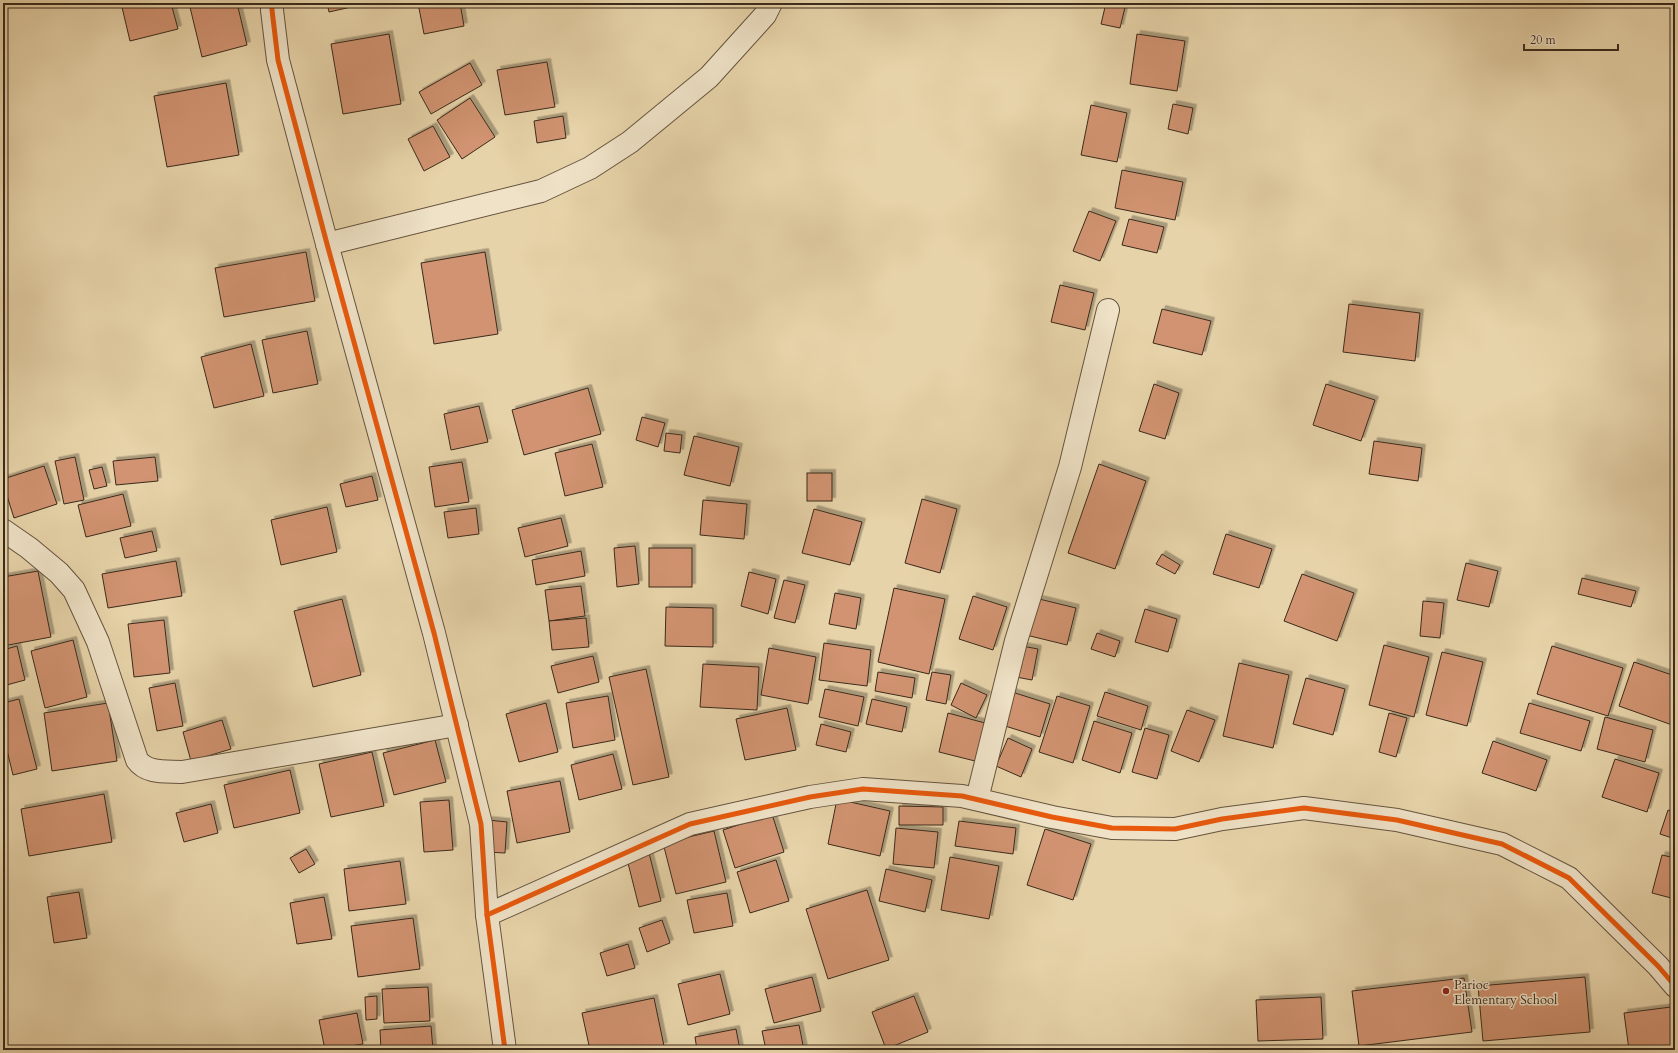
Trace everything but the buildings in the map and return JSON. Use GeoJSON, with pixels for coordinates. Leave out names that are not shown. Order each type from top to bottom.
{"type":"FeatureCollection","features":[{"type":"Feature","properties":{"kind":"street"},"geometry":{"type":"LineString","coordinates":[[272,3],[278,60],[434,633],[481,824],[487,915],[505,1050]]}},
{"type":"Feature","properties":{"kind":"street"},"geometry":{"type":"LineString","coordinates":[[327,244],[541,191],[590,168],[630,142],[710,77],[765,15],[771,3]]}},
{"type":"Feature","properties":{"kind":"street"},"geometry":{"type":"LineString","coordinates":[[977,799],[1016,641],[1070,467],[1108,310]]}},
{"type":"Feature","properties":{"kind":"street"},"geometry":{"type":"LineString","coordinates":[[3,530],[29,548],[59,573],[74,590],[98,642],[137,760],[142,766],[154,771],[182,772],[457,725]]}},
{"type":"Feature","properties":{"kind":"street"},"geometry":{"type":"LineString","coordinates":[[487,915],[690,824],[810,797],[863,789],[962,796],[1052,817],[1112,828],[1175,829],[1222,819],[1304,808],[1397,820],[1502,844],[1569,878],[1658,966],[1675,986]]}},
{"type":"Feature","properties":{"kind":"cycle path"},"geometry":{"type":"LineString","coordinates":[[272,3],[278,60],[434,633],[481,824],[487,915],[505,1050]]}},
{"type":"Feature","properties":{"kind":"cycle path"},"geometry":{"type":"LineString","coordinates":[[487,915],[690,824],[810,797],[863,789],[962,796],[1052,817],[1112,828],[1175,829],[1222,819],[1304,808],[1397,820],[1502,844],[1569,878],[1658,966],[1675,986]]}},
{"type":"Feature","properties":{"kind":"place","name":"Parioc Elementary School"},"geometry":{"type":"Point","coordinates":[1446,991]}}]}
